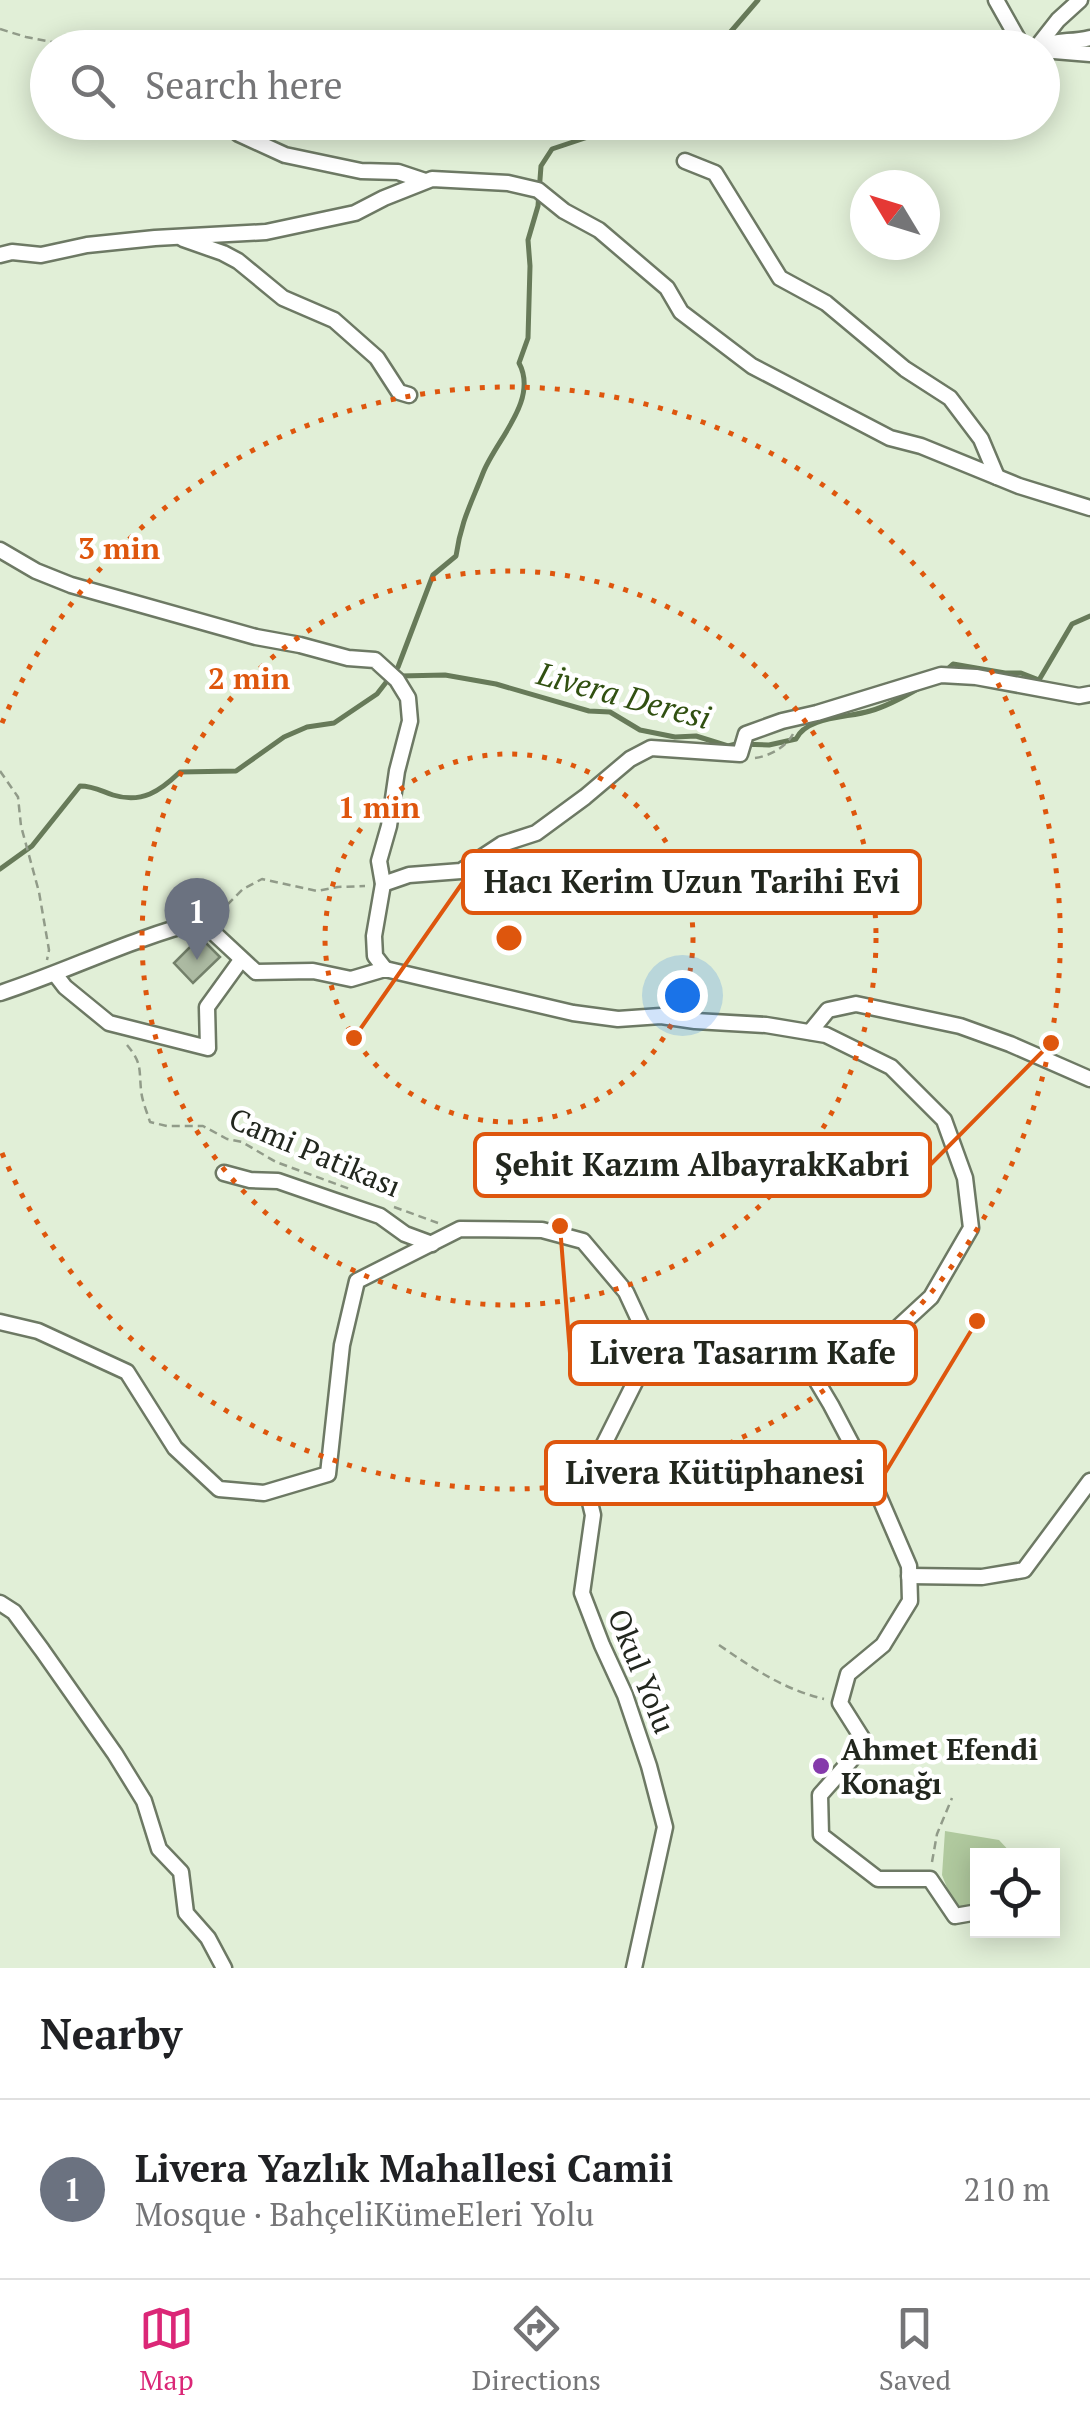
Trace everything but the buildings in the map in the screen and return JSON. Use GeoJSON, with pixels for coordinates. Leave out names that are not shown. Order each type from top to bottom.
{"type":"FeatureCollection","features":[{"type":"Feature","properties":{"kind":"street"},"geometry":{"type":"LineString","coordinates":[[996,0],[1013,30]]}},
{"type":"Feature","properties":{"kind":"street"},"geometry":{"type":"LineString","coordinates":[[1051,30],[1080,0]]}},
{"type":"Feature","properties":{"kind":"street"},"geometry":{"type":"LineString","coordinates":[[1060,41],[1071,43],[1090,38]]}},
{"type":"Feature","properties":{"kind":"street"},"geometry":{"type":"LineString","coordinates":[[1060,50],[1090,54]]}},
{"type":"Feature","properties":{"kind":"street"},"geometry":{"type":"LineString","coordinates":[[252,140],[285,155],[361,170],[398,172],[426,182]]}},
{"type":"Feature","properties":{"kind":"street"},"geometry":{"type":"LineString","coordinates":[[684,161],[715,173],[780,278],[826,304],[905,369],[950,398],[981,439],[997,476]]}},
{"type":"Feature","properties":{"kind":"street"},"geometry":{"type":"LineString","coordinates":[[0,255],[41,255],[87,246],[266,232],[355,213],[432,180],[508,183],[538,190],[564,211],[599,230],[667,288],[681,312],[752,366],[890,438],[1090,508]]}},
{"type":"Feature","properties":{"kind":"street"},"geometry":{"type":"LineString","coordinates":[[177,237],[224,253],[282,298],[334,320],[377,358],[398,392],[409,395]]}},
{"type":"Feature","properties":{"kind":"street"},"geometry":{"type":"LineString","coordinates":[[0,550],[71,585],[256,637],[348,658],[375,660],[397,680],[408,698],[410,722],[397,771],[390,826],[378,861],[383,884],[374,936],[375,956],[385,969]]}},
{"type":"Feature","properties":{"kind":"street"},"geometry":{"type":"LineString","coordinates":[[383,884],[409,874],[461,871],[502,844],[536,833],[585,798],[630,758],[651,748],[740,754],[746,734],[941,674],[1079,696],[1090,694]]}},
{"type":"Feature","properties":{"kind":"street"},"geometry":{"type":"LineString","coordinates":[[0,993],[168,929],[201,921],[256,972],[314,970],[351,980],[385,969],[573,1013],[618,1019],[662,1016],[695,1022],[766,1025],[826,1035],[891,1067],[944,1120],[965,1178],[971,1228],[930,1297],[892,1333],[806,1363],[666,1365],[652,1348],[626,1292],[582,1241],[542,1230],[460,1229],[358,1281],[342,1345],[328,1474],[264,1493],[219,1489],[175,1448],[126,1372],[38,1330],[0,1322]]}},
{"type":"Feature","properties":{"kind":"street"},"geometry":{"type":"LineString","coordinates":[[50,972],[108,1024],[208,1048],[208,1007],[241,960]]}},
{"type":"Feature","properties":{"kind":"street"},"geometry":{"type":"LineString","coordinates":[[810,1032],[828,1010],[856,1004],[960,1026],[1090,1079]]}},
{"type":"Feature","properties":{"kind":"street"},"geometry":{"type":"LineString","coordinates":[[224,1172],[250,1180],[278,1181],[380,1216],[405,1234],[432,1244]]}},
{"type":"Feature","properties":{"kind":"street","name":"Okul Yolu"},"geometry":{"type":"LineString","coordinates":[[634,1968],[665,1826],[626,1696],[582,1593],[593,1515],[585,1482],[652,1348]]}},
{"type":"Feature","properties":{"kind":"street"},"geometry":{"type":"LineString","coordinates":[[806,1363],[878,1494],[909,1566],[910,1601],[883,1646],[848,1674],[840,1704],[864,1741],[820,1794],[821,1835],[878,1879],[930,1878],[956,1916],[970,1913]]}},
{"type":"Feature","properties":{"kind":"street"},"geometry":{"type":"LineString","coordinates":[[909,1576],[982,1577],[1024,1570],[1090,1481]]}},
{"type":"Feature","properties":{"kind":"street"},"geometry":{"type":"LineString","coordinates":[[0,1603],[14,1612],[42,1650],[144,1801],[159,1850],[181,1872],[186,1912],[208,1938],[224,1968]]}},
{"type":"Feature","properties":{"kind":"path"},"geometry":{"type":"LineString","coordinates":[[0,29],[30,38]]}},
{"type":"Feature","properties":{"kind":"path"},"geometry":{"type":"LineString","coordinates":[[0,771],[18,797],[21,826],[40,892],[50,972]]}},
{"type":"Feature","properties":{"kind":"path","name":"Cami Patikası"},"geometry":{"type":"LineString","coordinates":[[126,1044],[137,1058],[150,1122],[202,1126],[242,1142],[276,1162],[363,1194]]}},
{"type":"Feature","properties":{"kind":"path","name":"Cami Patikası"},"geometry":{"type":"LineString","coordinates":[[390,1205],[436,1220],[450,1235]]}},
{"type":"Feature","properties":{"kind":"path"},"geometry":{"type":"LineString","coordinates":[[719,1645],[794,1692],[840,1704]]}},
{"type":"Feature","properties":{"kind":"path"},"geometry":{"type":"LineString","coordinates":[[930,1878],[937,1834],[952,1798]]}},
{"type":"Feature","properties":{"kind":"green space"},"geometry":{"type":"Polygon","coordinates":[[[945,1831],[999,1840],[1006,1848],[970,1848],[970,1905],[955,1908],[942,1875],[945,1831]]]}},
{"type":"Feature","properties":{"kind":"waterway","name":"Livera Deresi"},"geometry":{"type":"LineString","coordinates":[[732,30],[758,0]]}},
{"type":"Feature","properties":{"kind":"waterway","name":"Livera Deresi"},"geometry":{"type":"LineString","coordinates":[[0,869],[32,846],[80,786],[133,798],[158,790],[180,772],[236,771],[284,737],[307,727],[334,723],[377,694],[398,667],[433,575],[456,556],[483,473],[520,405],[524,377],[519,363],[528,338],[528,240],[538,206],[541,166],[552,149],[579,140]]}},
{"type":"Feature","properties":{"kind":"waterway","name":"Livera Deresi"},"geometry":{"type":"LineString","coordinates":[[943,673],[953,664],[1021,673],[1039,680],[1072,624],[1090,616]]}},
{"type":"Feature","properties":{"kind":"waterway","name":"Livera Deresi"},"geometry":{"type":"LineString","coordinates":[[400,676],[445,675],[496,684],[589,711],[610,712],[640,730],[675,737],[696,736],[728,746],[769,745],[796,739],[801,731],[818,722],[877,709],[921,687]]}},
{"type":"Feature","properties":{"kind":"place","name":"Livera Yazlık Mahallesi Camii"},"geometry":{"type":"Point","coordinates":[197,960]}},
{"type":"Feature","properties":{"kind":"place","name":"Hacı Kerim Uzun Tarihi Evi"},"geometry":{"type":"Point","coordinates":[354,1038]}},
{"type":"Feature","properties":{"kind":"place","name":"Şehit Kazım AlbayrakKabri"},"geometry":{"type":"Point","coordinates":[1051,1043]}},
{"type":"Feature","properties":{"kind":"place","name":"Livera Tasarım Kafe"},"geometry":{"type":"Point","coordinates":[560,1226]}},
{"type":"Feature","properties":{"kind":"place","name":"Livera Kütüphanesi"},"geometry":{"type":"Point","coordinates":[977,1321]}},
{"type":"Feature","properties":{"kind":"place","name":"Ahmet Efendi Konağı"},"geometry":{"type":"Point","coordinates":[821,1766]}}]}
